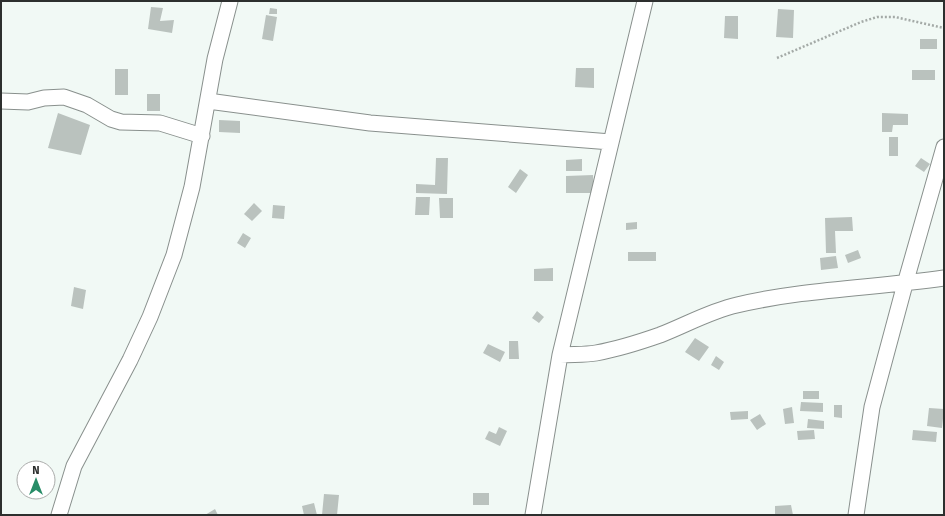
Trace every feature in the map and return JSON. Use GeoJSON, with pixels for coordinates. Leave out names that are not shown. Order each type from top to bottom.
{"type":"FeatureCollection","features":[{"type":"Feature","properties":{"kind":"street"},"geometry":{"type":"LineString","coordinates":[[59,515],[74,466],[130,360],[150,317],[174,255],[192,187],[215,59],[230,1]]}},
{"type":"Feature","properties":{"kind":"street"},"geometry":{"type":"LineString","coordinates":[[532,515],[560,355],[645,1]]}},
{"type":"Feature","properties":{"kind":"street"},"geometry":{"type":"LineString","coordinates":[[1,101],[28,102],[44,98],[64,97],[87,105],[111,119],[120,122],[160,123],[202,136]]}},
{"type":"Feature","properties":{"kind":"street"},"geometry":{"type":"LineString","coordinates":[[208,101],[370,123],[611,142]]}},
{"type":"Feature","properties":{"kind":"street"},"geometry":{"type":"LineString","coordinates":[[856,515],[872,407],[944,147]]}},
{"type":"Feature","properties":{"kind":"street"},"geometry":{"type":"LineString","coordinates":[[560,355],[595,353],[613,349],[659,335],[707,314],[736,305],[813,292],[905,284],[944,278]]}},
{"type":"Feature","properties":{"kind":"path"},"geometry":{"type":"LineString","coordinates":[[777,58],[861,22],[878,17],[895,17],[944,28]]}},
{"type":"Feature","properties":{"kind":"building"},"geometry":{"type":"Polygon","coordinates":[[[151,7],[163,8],[160,21],[174,20],[172,33],[148,29],[151,7]]]}},
{"type":"Feature","properties":{"kind":"building"},"geometry":{"type":"Polygon","coordinates":[[[270,8],[277,9],[277,14],[269,14],[270,8]]]}},
{"type":"Feature","properties":{"kind":"building"},"geometry":{"type":"Polygon","coordinates":[[[778,9],[794,10],[793,38],[776,37],[778,9]]]}},
{"type":"Feature","properties":{"kind":"building"},"geometry":{"type":"Polygon","coordinates":[[[266,15],[277,17],[273,41],[262,39],[266,15]]]}},
{"type":"Feature","properties":{"kind":"building"},"geometry":{"type":"Polygon","coordinates":[[[725,16],[738,16],[738,39],[724,38],[725,16]]]}},
{"type":"Feature","properties":{"kind":"building"},"geometry":{"type":"Polygon","coordinates":[[[920,39],[937,39],[937,49],[920,49],[920,39]]]}},
{"type":"Feature","properties":{"kind":"building"},"geometry":{"type":"Polygon","coordinates":[[[576,68],[594,68],[594,88],[575,87],[576,68]]]}},
{"type":"Feature","properties":{"kind":"building"},"geometry":{"type":"Polygon","coordinates":[[[115,69],[128,69],[128,95],[115,95],[115,69]]]}},
{"type":"Feature","properties":{"kind":"building"},"geometry":{"type":"Polygon","coordinates":[[[912,70],[935,70],[935,80],[912,80],[912,70]]]}},
{"type":"Feature","properties":{"kind":"building"},"geometry":{"type":"Polygon","coordinates":[[[147,94],[160,94],[160,111],[147,111],[147,94]]]}},
{"type":"Feature","properties":{"kind":"building"},"geometry":{"type":"Polygon","coordinates":[[[58,113],[90,125],[81,155],[48,148],[58,113]]]}},
{"type":"Feature","properties":{"kind":"building"},"geometry":{"type":"Polygon","coordinates":[[[882,113],[908,114],[908,125],[893,125],[892,132],[882,132],[882,113]]]}},
{"type":"Feature","properties":{"kind":"building"},"geometry":{"type":"Polygon","coordinates":[[[219,120],[240,121],[240,133],[219,132],[219,120]]]}},
{"type":"Feature","properties":{"kind":"building"},"geometry":{"type":"Polygon","coordinates":[[[889,137],[898,137],[898,156],[889,156],[889,137]]]}},
{"type":"Feature","properties":{"kind":"building"},"geometry":{"type":"Polygon","coordinates":[[[436,158],[448,158],[447,194],[416,193],[416,184],[435,185],[436,158]]]}},
{"type":"Feature","properties":{"kind":"building"},"geometry":{"type":"Polygon","coordinates":[[[921,158],[930,164],[924,172],[915,166],[921,158]]]}},
{"type":"Feature","properties":{"kind":"building"},"geometry":{"type":"Polygon","coordinates":[[[582,159],[582,171],[566,171],[566,160],[582,159]]]}},
{"type":"Feature","properties":{"kind":"building"},"geometry":{"type":"Polygon","coordinates":[[[520,169],[528,175],[516,193],[508,187],[520,169]]]}},
{"type":"Feature","properties":{"kind":"building"},"geometry":{"type":"Polygon","coordinates":[[[593,175],[594,193],[566,193],[566,176],[593,175]]]}},
{"type":"Feature","properties":{"kind":"building"},"geometry":{"type":"Polygon","coordinates":[[[416,197],[430,197],[429,215],[415,215],[416,197]]]}},
{"type":"Feature","properties":{"kind":"building"},"geometry":{"type":"Polygon","coordinates":[[[439,198],[453,198],[453,218],[440,218],[439,198]]]}},
{"type":"Feature","properties":{"kind":"building"},"geometry":{"type":"Polygon","coordinates":[[[254,203],[262,211],[252,221],[244,214],[254,203]]]}},
{"type":"Feature","properties":{"kind":"building"},"geometry":{"type":"Polygon","coordinates":[[[273,205],[285,206],[284,219],[272,218],[273,205]]]}},
{"type":"Feature","properties":{"kind":"building"},"geometry":{"type":"Polygon","coordinates":[[[852,217],[853,231],[835,231],[836,253],[826,253],[825,218],[852,217]]]}},
{"type":"Feature","properties":{"kind":"building"},"geometry":{"type":"Polygon","coordinates":[[[637,222],[637,229],[626,230],[626,223],[637,222]]]}},
{"type":"Feature","properties":{"kind":"building"},"geometry":{"type":"Polygon","coordinates":[[[243,233],[251,238],[245,248],[237,243],[243,233]]]}},
{"type":"Feature","properties":{"kind":"building"},"geometry":{"type":"Polygon","coordinates":[[[858,250],[861,258],[848,263],[845,255],[858,250]]]}},
{"type":"Feature","properties":{"kind":"building"},"geometry":{"type":"Polygon","coordinates":[[[628,252],[656,252],[656,261],[628,261],[628,252]]]}},
{"type":"Feature","properties":{"kind":"building"},"geometry":{"type":"Polygon","coordinates":[[[836,256],[838,268],[821,270],[820,258],[836,256]]]}},
{"type":"Feature","properties":{"kind":"building"},"geometry":{"type":"Polygon","coordinates":[[[553,268],[553,281],[534,281],[534,269],[553,268]]]}},
{"type":"Feature","properties":{"kind":"building"},"geometry":{"type":"Polygon","coordinates":[[[74,287],[86,290],[83,309],[71,306],[74,287]]]}},
{"type":"Feature","properties":{"kind":"building"},"geometry":{"type":"Polygon","coordinates":[[[537,311],[544,317],[539,323],[532,318],[537,311]]]}},
{"type":"Feature","properties":{"kind":"building"},"geometry":{"type":"Polygon","coordinates":[[[695,338],[709,347],[699,361],[685,352],[695,338]]]}},
{"type":"Feature","properties":{"kind":"building"},"geometry":{"type":"Polygon","coordinates":[[[509,341],[518,341],[519,359],[509,359],[509,341]]]}},
{"type":"Feature","properties":{"kind":"building"},"geometry":{"type":"Polygon","coordinates":[[[488,344],[505,352],[500,362],[483,353],[488,344]]]}},
{"type":"Feature","properties":{"kind":"building"},"geometry":{"type":"Polygon","coordinates":[[[716,356],[724,362],[719,370],[711,365],[716,356]]]}},
{"type":"Feature","properties":{"kind":"building"},"geometry":{"type":"Polygon","coordinates":[[[803,391],[819,391],[819,399],[803,399],[803,391]]]}},
{"type":"Feature","properties":{"kind":"building"},"geometry":{"type":"Polygon","coordinates":[[[801,402],[823,403],[823,412],[800,411],[801,402]]]}},
{"type":"Feature","properties":{"kind":"building"},"geometry":{"type":"Polygon","coordinates":[[[834,405],[842,405],[842,418],[834,417],[834,405]]]}},
{"type":"Feature","properties":{"kind":"building"},"geometry":{"type":"Polygon","coordinates":[[[792,407],[794,423],[785,424],[783,409],[792,407]]]}},
{"type":"Feature","properties":{"kind":"building"},"geometry":{"type":"Polygon","coordinates":[[[929,408],[944,409],[942,428],[927,426],[929,408]]]}},
{"type":"Feature","properties":{"kind":"building"},"geometry":{"type":"Polygon","coordinates":[[[748,411],[748,419],[731,420],[730,412],[748,411]]]}},
{"type":"Feature","properties":{"kind":"building"},"geometry":{"type":"Polygon","coordinates":[[[760,414],[766,424],[757,430],[750,420],[760,414]]]}},
{"type":"Feature","properties":{"kind":"building"},"geometry":{"type":"Polygon","coordinates":[[[808,419],[824,421],[824,429],[807,428],[808,419]]]}},
{"type":"Feature","properties":{"kind":"building"},"geometry":{"type":"Polygon","coordinates":[[[499,427],[507,431],[500,446],[485,439],[489,431],[496,434],[499,427]]]}},
{"type":"Feature","properties":{"kind":"building"},"geometry":{"type":"Polygon","coordinates":[[[814,430],[815,439],[798,440],[797,431],[814,430]]]}},
{"type":"Feature","properties":{"kind":"building"},"geometry":{"type":"Polygon","coordinates":[[[913,430],[937,432],[936,442],[912,440],[913,430]]]}},
{"type":"Feature","properties":{"kind":"building"},"geometry":{"type":"Polygon","coordinates":[[[473,493],[489,493],[489,505],[473,505],[473,493]]]}},
{"type":"Feature","properties":{"kind":"building"},"geometry":{"type":"Polygon","coordinates":[[[324,494],[339,495],[337,515],[322,515],[324,494]]]}},
{"type":"Feature","properties":{"kind":"building"},"geometry":{"type":"Polygon","coordinates":[[[314,503],[317,515],[304,515],[302,506],[314,503]]]}},
{"type":"Feature","properties":{"kind":"building"},"geometry":{"type":"Polygon","coordinates":[[[791,505],[793,515],[775,515],[775,506],[791,505]]]}},
{"type":"Feature","properties":{"kind":"building"},"geometry":{"type":"Polygon","coordinates":[[[215,509],[218,515],[205,515],[215,509]]]}}]}
